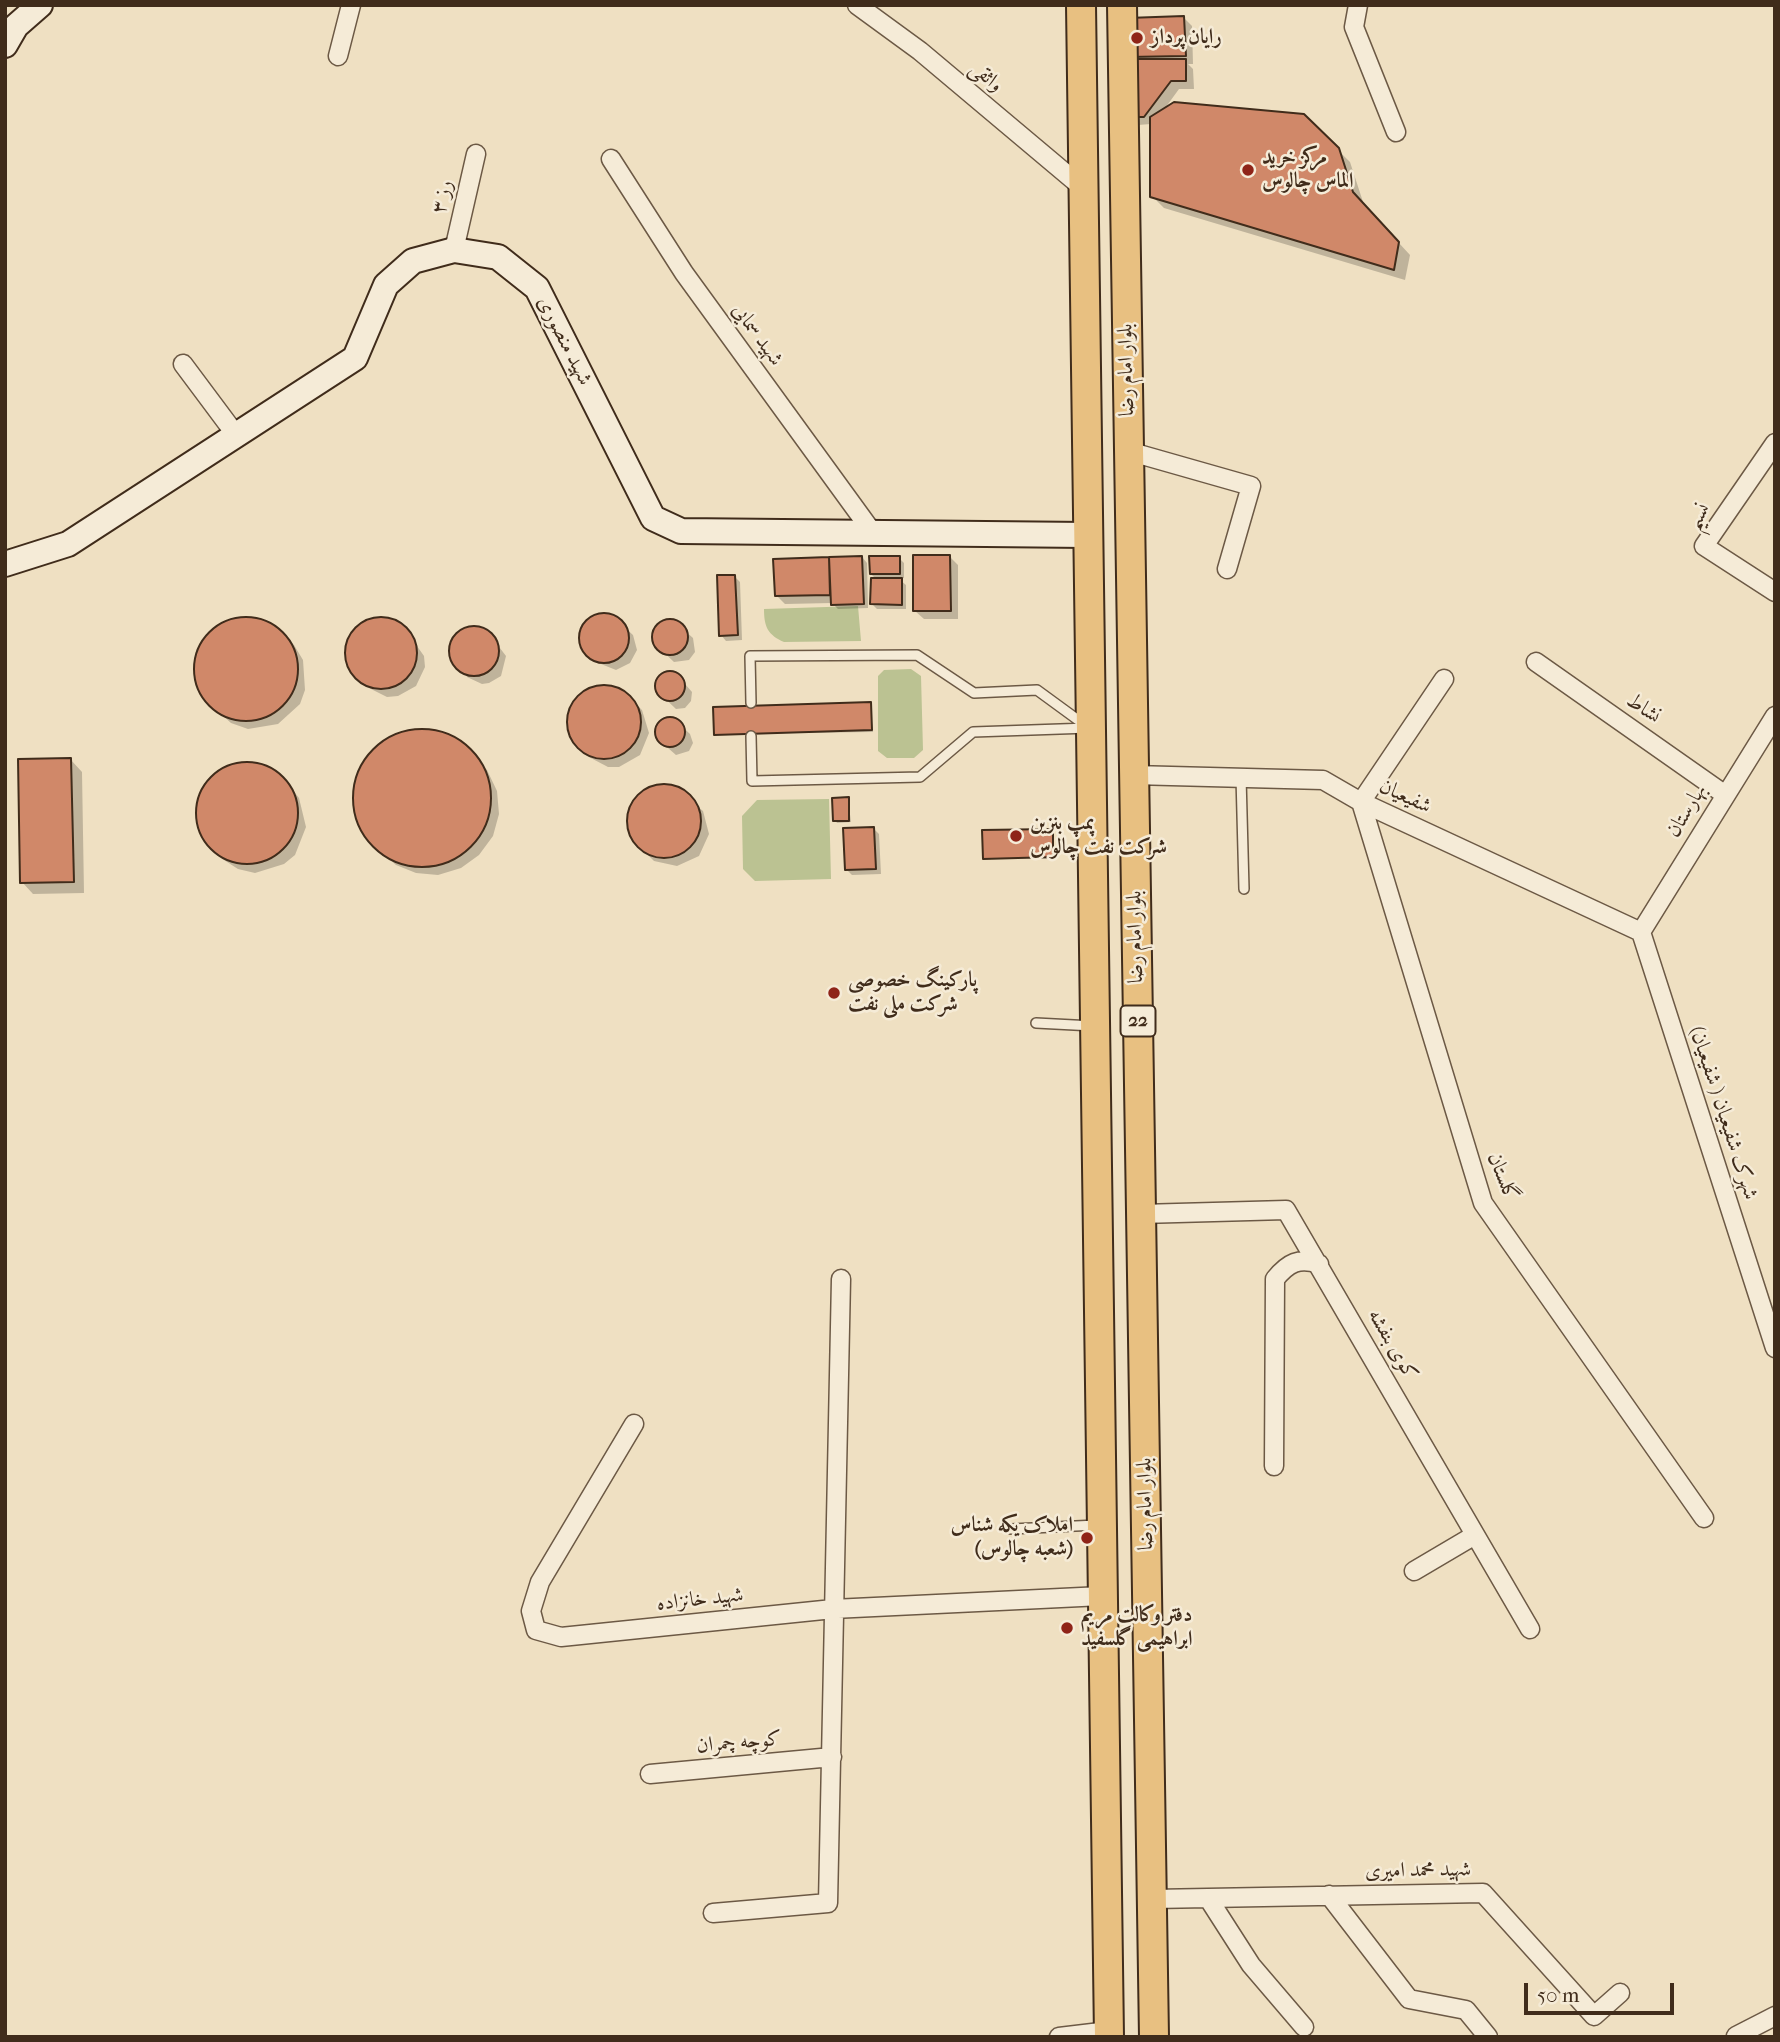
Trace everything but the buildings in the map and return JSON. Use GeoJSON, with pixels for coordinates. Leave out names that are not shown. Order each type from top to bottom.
{"type":"FeatureCollection","features":[{"type":"Feature","properties":{"kind":"main road","name":"بلوار امام رضا"},"geometry":{"type":"LineString","coordinates":[[1081,5],[1109,2034]]}},
{"type":"Feature","properties":{"kind":"main road","name":"بلوار امام رضا"},"geometry":{"type":"LineString","coordinates":[[1122,5],[1131,727],[1154,2037]]}},
{"type":"Feature","properties":{"kind":"main road"},"geometry":{"type":"LineString","coordinates":[[1089,728],[1131,727]]}},
{"type":"Feature","properties":{"kind":"main road"},"geometry":{"type":"LineString","coordinates":[[1095,1026],[1138,1025]]}},
{"type":"Feature","properties":{"kind":"street"},"geometry":{"type":"LineString","coordinates":[[5,45],[16,26],[40,5]]}},
{"type":"Feature","properties":{"kind":"street"},"geometry":{"type":"LineString","coordinates":[[338,56],[351,5]]}},
{"type":"Feature","properties":{"kind":"street","name":"واثقی"},"geometry":{"type":"LineString","coordinates":[[857,5],[920,51],[1083,188]]}},
{"type":"Feature","properties":{"kind":"street"},"geometry":{"type":"LineString","coordinates":[[1358,5],[1354,27],[1396,131]]}},
{"type":"Feature","properties":{"kind":"street","name":"رز ۳"},"geometry":{"type":"LineString","coordinates":[[454,250],[476,154]]}},
{"type":"Feature","properties":{"kind":"street","name":"شهید سمایی"},"geometry":{"type":"LineString","coordinates":[[611,159],[684,272],[873,533]]}},
{"type":"Feature","properties":{"kind":"street","name":"شهید منصوری"},"geometry":{"type":"LineString","coordinates":[[5,564],[68,544],[355,358],[386,285],[413,261],[454,250],[498,257],[537,288],[653,518],[681,531],[1087,535]]}},
{"type":"Feature","properties":{"kind":"street"},"geometry":{"type":"LineString","coordinates":[[183,364],[236,435]]}},
{"type":"Feature","properties":{"kind":"street","name":"نسیم"},"geometry":{"type":"LineString","coordinates":[[1775,443],[1704,546],[1775,592]]}},
{"type":"Feature","properties":{"kind":"street"},"geometry":{"type":"LineString","coordinates":[[1128,451],[1251,486],[1227,569]]}},
{"type":"Feature","properties":{"kind":"street","name":"نشاط"},"geometry":{"type":"LineString","coordinates":[[1536,662],[1724,794]]}},
{"type":"Feature","properties":{"kind":"street"},"geometry":{"type":"LineString","coordinates":[[1361,802],[1444,679]]}},
{"type":"Feature","properties":{"kind":"street","name":"بهارستان"},"geometry":{"type":"LineString","coordinates":[[1641,932],[1724,794],[1775,716]]}},
{"type":"Feature","properties":{"kind":"street","name":"شفیعیان"},"geometry":{"type":"LineString","coordinates":[[1133,775],[1323,780],[1361,802],[1641,932]]}},
{"type":"Feature","properties":{"kind":"street","name":"گلستان"},"geometry":{"type":"LineString","coordinates":[[1361,802],[1483,1203],[1704,1518]]}},
{"type":"Feature","properties":{"kind":"street","name":"شهرک شفیعیان ( شفیعیان)"},"geometry":{"type":"LineString","coordinates":[[1641,932],[1770,1317],[1775,1348]]}},
{"type":"Feature","properties":{"kind":"street","name":"کوی بنفشه"},"geometry":{"type":"LineString","coordinates":[[1141,1214],[1286,1210],[1530,1629]]}},
{"type":"Feature","properties":{"kind":"street"},"geometry":{"type":"LineString","coordinates":[[1274,1466],[1275,1279],[1286,1265],[1305,1259],[1319,1265]]}},
{"type":"Feature","properties":{"kind":"street"},"geometry":{"type":"LineString","coordinates":[[713,1913],[828,1903],[841,1279]]}},
{"type":"Feature","properties":{"kind":"street","name":"شهید خانزاده"},"geometry":{"type":"LineString","coordinates":[[634,1424],[540,1582],[531,1611],[536,1630],[561,1637],[834,1609],[1102,1596]]}},
{"type":"Feature","properties":{"kind":"street"},"geometry":{"type":"LineString","coordinates":[[1414,1571],[1475,1535]]}},
{"type":"Feature","properties":{"kind":"street","name":"کوچه چمران"},"geometry":{"type":"LineString","coordinates":[[650,1774],[832,1757]]}},
{"type":"Feature","properties":{"kind":"street","name":"شهید محمد امیری"},"geometry":{"type":"LineString","coordinates":[[1153,1899],[1483,1893],[1594,2016],[1620,1993]]}},
{"type":"Feature","properties":{"kind":"street"},"geometry":{"type":"LineString","coordinates":[[1329,1895],[1409,1999],[1466,2010],[1489,2037]]}},
{"type":"Feature","properties":{"kind":"street"},"geometry":{"type":"LineString","coordinates":[[1208,1898],[1251,1965],[1304,2027]]}},
{"type":"Feature","properties":{"kind":"street"},"geometry":{"type":"LineString","coordinates":[[1736,2036],[1775,2016]]}},
{"type":"Feature","properties":{"kind":"street"},"geometry":{"type":"LineString","coordinates":[[1059,2037],[1109,2034]]}},
{"type":"Feature","properties":{"kind":"lane"},"geometry":{"type":"LineString","coordinates":[[751,702],[750,656],[917,655],[974,692],[1037,690],[1089,728]]}},
{"type":"Feature","properties":{"kind":"lane"},"geometry":{"type":"LineString","coordinates":[[751,736],[752,781],[920,777],[973,732],[1089,728]]}},
{"type":"Feature","properties":{"kind":"lane"},"geometry":{"type":"LineString","coordinates":[[1241,777],[1244,889]]}},
{"type":"Feature","properties":{"kind":"lane"},"geometry":{"type":"LineString","coordinates":[[1036,1023],[1095,1026]]}},
{"type":"Feature","properties":{"kind":"lane"},"geometry":{"type":"LineString","coordinates":[[1011,1529],[1102,1524]]}},
{"type":"Feature","properties":{"kind":"green space"},"geometry":{"type":"Polygon","coordinates":[[[858,606],[861,641],[784,642],[768,630],[765,621],[764,609],[858,606]]]}},
{"type":"Feature","properties":{"kind":"green space"},"geometry":{"type":"Polygon","coordinates":[[[911,669],[921,676],[923,750],[914,758],[887,758],[878,751],[878,676],[884,670],[911,669]]]}},
{"type":"Feature","properties":{"kind":"green space"},"geometry":{"type":"Polygon","coordinates":[[[829,799],[831,879],[755,881],[743,869],[742,816],[757,800],[829,799]]]}},
{"type":"Feature","properties":{"kind":"place","name":"رایان پرداز"},"geometry":{"type":"Point","coordinates":[1137,38]}},
{"type":"Feature","properties":{"kind":"place","name":"مرکز خرید الماس چالوس"},"geometry":{"type":"Point","coordinates":[1248,170]}},
{"type":"Feature","properties":{"kind":"place","name":"پمپ بنزین شرکت نفت چالوس"},"geometry":{"type":"Point","coordinates":[1016,836]}},
{"type":"Feature","properties":{"kind":"place","name":"پارکینگ خصوصی شرکت ملی نفت"},"geometry":{"type":"Point","coordinates":[834,993]}},
{"type":"Feature","properties":{"kind":"place","name":"املاک یکه شناس (شعبه چالوس)"},"geometry":{"type":"Point","coordinates":[1087,1538]}},
{"type":"Feature","properties":{"kind":"place","name":"دفتر وکالت مریم ابراهیمی گلسفید"},"geometry":{"type":"Point","coordinates":[1067,1628]}}]}
